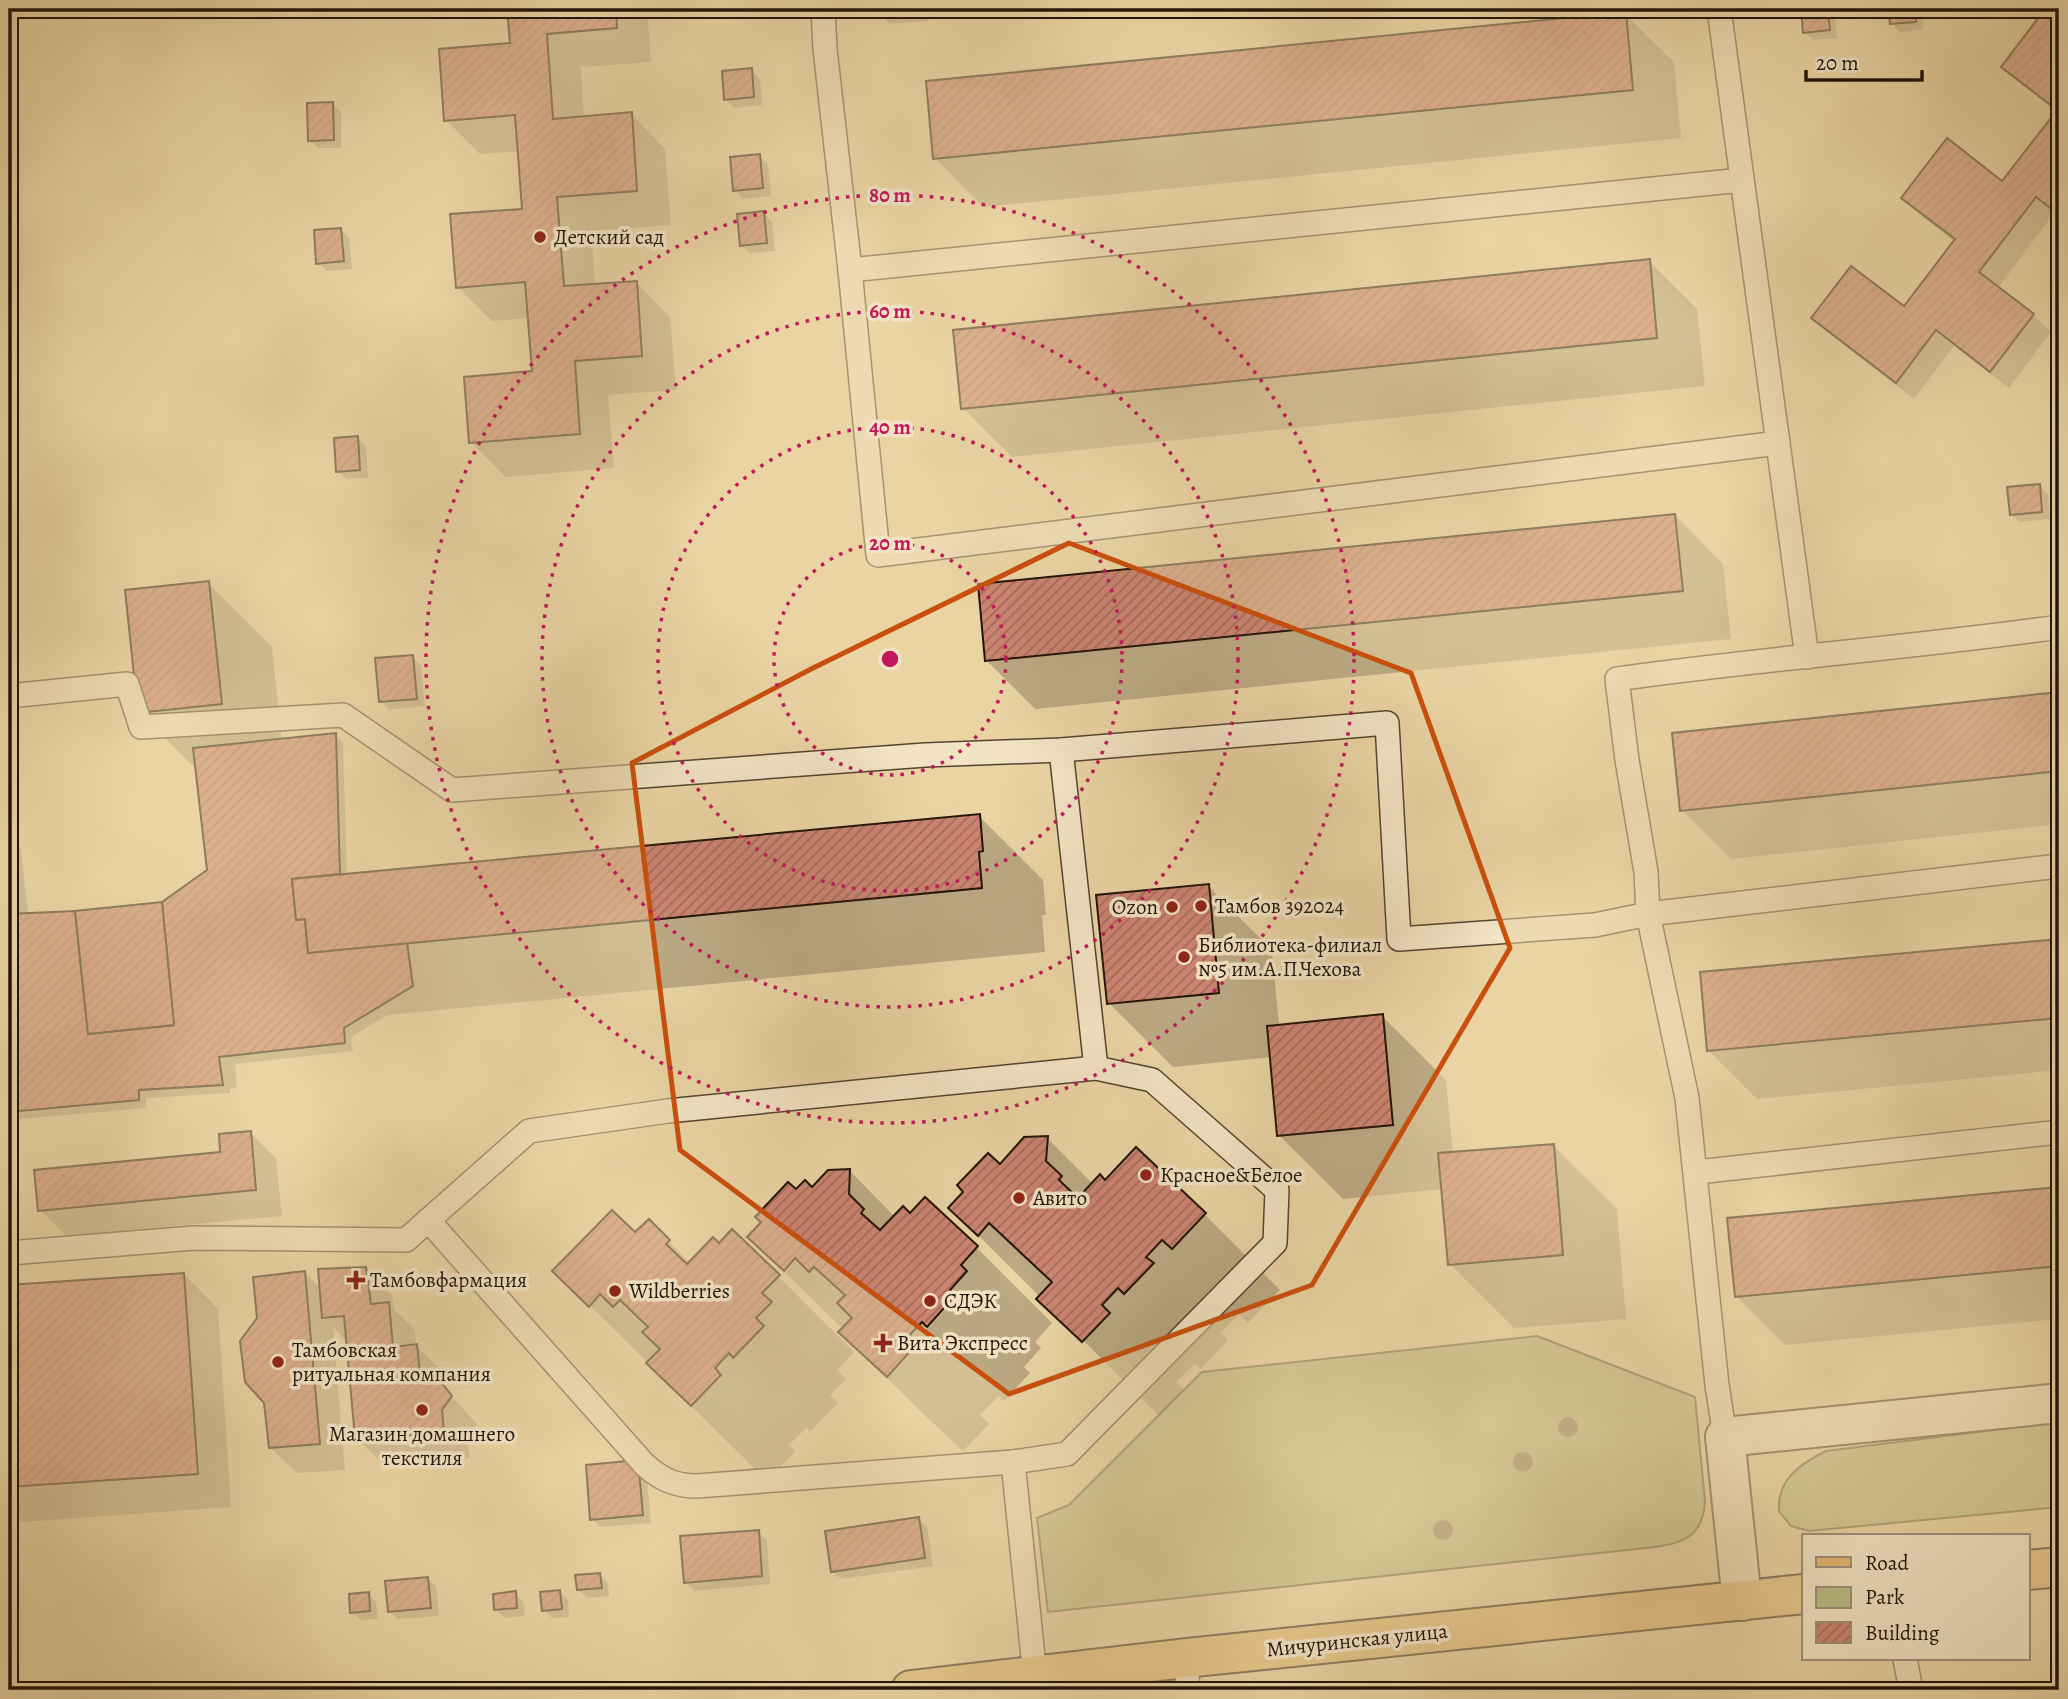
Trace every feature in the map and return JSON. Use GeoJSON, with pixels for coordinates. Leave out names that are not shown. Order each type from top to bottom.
{"type":"FeatureCollection","features":[{"type":"Feature","properties":{"kind":"main road"},"geometry":{"type":"LineString","coordinates":[[2030,1570],[2059,1567]]}},
{"type":"Feature","properties":{"kind":"main road","name":"Мичуринская улица"},"geometry":{"type":"LineString","coordinates":[[911,1690],[1035,1676],[1187,1674],[1802,1594]]}},
{"type":"Feature","properties":{"kind":"street"},"geometry":{"type":"LineString","coordinates":[[1742,1601],[1725,1437],[2059,1403]]}},
{"type":"Feature","properties":{"kind":"lane"},"geometry":{"type":"LineString","coordinates":[[823,9],[878,555],[1778,443]]}},
{"type":"Feature","properties":{"kind":"lane"},"geometry":{"type":"LineString","coordinates":[[1719,9],[1807,657]]}},
{"type":"Feature","properties":{"kind":"lane"},"geometry":{"type":"LineString","coordinates":[[850,270],[1742,180]]}},
{"type":"Feature","properties":{"kind":"lane"},"geometry":{"type":"LineString","coordinates":[[1725,1437],[1717,1385],[1697,1172],[1681,1060],[1648,914],[1646,872],[1627,760],[1618,679],[2059,627]]}},
{"type":"Feature","properties":{"kind":"lane"},"geometry":{"type":"LineString","coordinates":[[9,696],[127,684],[141,727],[344,715],[452,790],[912,755],[1061,750],[1387,723],[1399,939],[1595,925],[1648,914],[2059,866]]}},
{"type":"Feature","properties":{"kind":"lane"},"geometry":{"type":"LineString","coordinates":[[1061,750],[1096,1068]]}},
{"type":"Feature","properties":{"kind":"lane"},"geometry":{"type":"LineString","coordinates":[[9,1253],[194,1238],[406,1240],[428,1220],[529,1131],[668,1111],[1096,1068],[1152,1080],[1277,1190],[1275,1242],[1067,1454],[1013,1462],[697,1486],[662,1479],[643,1464],[428,1220]]}},
{"type":"Feature","properties":{"kind":"lane"},"geometry":{"type":"LineString","coordinates":[[1697,1172],[2059,1132]]}},
{"type":"Feature","properties":{"kind":"lane"},"geometry":{"type":"LineString","coordinates":[[1013,1462],[1035,1676]]}},
{"type":"Feature","properties":{"kind":"lane"},"geometry":{"type":"LineString","coordinates":[[1905,1660],[1911,1690]]}},
{"type":"Feature","properties":{"kind":"highlighted area"},"geometry":{"type":"Polygon","coordinates":[[[1069,543],[1411,673],[1510,948],[1312,1285],[1009,1394],[680,1150],[632,763],[813,668],[1069,543]]]}},
{"type":"Feature","properties":{"kind":"green space"},"geometry":{"type":"Polygon","coordinates":[[[1537,1336],[1695,1397],[1705,1501],[1700,1524],[1687,1538],[1646,1548],[1048,1612],[1037,1518],[1069,1505],[1202,1372],[1537,1336]]]}},
{"type":"Feature","properties":{"kind":"green space"},"geometry":{"type":"Polygon","coordinates":[[[2059,1422],[2059,1507],[1809,1531],[1791,1526],[1779,1511],[1779,1500],[1786,1481],[1807,1461],[1826,1451],[2059,1422]]]}},
{"type":"Feature","properties":{"kind":"building"},"geometry":{"type":"Polygon","coordinates":[[[507,9],[616,9],[617,28],[547,34],[553,119],[632,112],[637,191],[557,197],[564,286],[637,281],[642,356],[575,361],[580,434],[469,443],[464,377],[532,371],[525,282],[456,288],[450,214],[522,209],[515,115],[444,121],[439,49],[510,43],[507,9]]]}},
{"type":"Feature","properties":{"kind":"building"},"geometry":{"type":"Polygon","coordinates":[[[1801,9],[1828,9],[1830,30],[1803,33],[1801,9]]]}},
{"type":"Feature","properties":{"kind":"building"},"geometry":{"type":"Polygon","coordinates":[[[1888,9],[1915,9],[1916,22],[1890,24],[1888,9]]]}},
{"type":"Feature","properties":{"kind":"building"},"geometry":{"type":"Polygon","coordinates":[[[2045,9],[2059,19],[2059,215],[2036,197],[1979,272],[2034,314],[1990,372],[1936,330],[1896,383],[1811,318],[1851,266],[1904,306],[1955,239],[1901,198],[1947,138],[2002,181],[2057,110],[2001,67],[2045,9]]]}},
{"type":"Feature","properties":{"kind":"building"},"geometry":{"type":"Polygon","coordinates":[[[1626,12],[1633,90],[933,159],[926,81],[1626,12]]]}},
{"type":"Feature","properties":{"kind":"building"},"geometry":{"type":"Polygon","coordinates":[[[752,68],[754,97],[724,100],[722,71],[752,68]]]}},
{"type":"Feature","properties":{"kind":"building"},"geometry":{"type":"Polygon","coordinates":[[[333,102],[334,140],[308,141],[307,103],[333,102]]]}},
{"type":"Feature","properties":{"kind":"building"},"geometry":{"type":"Polygon","coordinates":[[[760,154],[763,188],[733,191],[730,157],[760,154]]]}},
{"type":"Feature","properties":{"kind":"building"},"geometry":{"type":"Polygon","coordinates":[[[764,211],[767,243],[740,246],[737,214],[764,211]]]}},
{"type":"Feature","properties":{"kind":"building"},"geometry":{"type":"Polygon","coordinates":[[[341,228],[344,261],[316,264],[314,230],[341,228]]]}},
{"type":"Feature","properties":{"kind":"building"},"geometry":{"type":"Polygon","coordinates":[[[1650,259],[1657,338],[961,409],[953,330],[1650,259]]]}},
{"type":"Feature","properties":{"kind":"building"},"geometry":{"type":"Polygon","coordinates":[[[358,436],[360,470],[336,472],[334,438],[358,436]]]}},
{"type":"Feature","properties":{"kind":"building"},"geometry":{"type":"Polygon","coordinates":[[[2040,484],[2042,512],[2010,515],[2007,487],[2040,484]]]}},
{"type":"Feature","properties":{"kind":"building"},"geometry":{"type":"Polygon","coordinates":[[[1675,514],[1683,591],[985,661],[978,584],[1675,514]]]}},
{"type":"Feature","properties":{"kind":"building"},"geometry":{"type":"Polygon","coordinates":[[[209,581],[222,704],[138,713],[125,590],[209,581]]]}},
{"type":"Feature","properties":{"kind":"building"},"geometry":{"type":"Polygon","coordinates":[[[413,655],[417,699],[379,702],[375,658],[413,655]]]}},
{"type":"Feature","properties":{"kind":"building"},"geometry":{"type":"Polygon","coordinates":[[[2059,692],[2059,771],[1680,811],[1672,733],[2059,692]]]}},
{"type":"Feature","properties":{"kind":"building"},"geometry":{"type":"Polygon","coordinates":[[[336,733],[340,874],[292,879],[296,920],[305,919],[308,953],[407,942],[413,986],[344,1028],[345,1043],[219,1057],[223,1085],[139,1090],[139,1100],[9,1112],[9,914],[75,911],[88,1034],[174,1025],[162,902],[207,870],[193,748],[336,733]]]}},
{"type":"Feature","properties":{"kind":"building"},"geometry":{"type":"Polygon","coordinates":[[[980,814],[982,888],[308,953],[305,919],[296,920],[292,879],[980,814]]]}},
{"type":"Feature","properties":{"kind":"building"},"geometry":{"type":"Polygon","coordinates":[[[1209,884],[1219,993],[1107,1004],[1096,895],[1209,884]]]}},
{"type":"Feature","properties":{"kind":"building"},"geometry":{"type":"Polygon","coordinates":[[[162,902],[174,1025],[88,1034],[75,911],[162,902]]]}},
{"type":"Feature","properties":{"kind":"building"},"geometry":{"type":"Polygon","coordinates":[[[2059,939],[2059,1018],[1707,1051],[1700,972],[2059,939]]]}},
{"type":"Feature","properties":{"kind":"building"},"geometry":{"type":"Polygon","coordinates":[[[1383,1014],[1393,1125],[1277,1136],[1267,1026],[1383,1014]]]}},
{"type":"Feature","properties":{"kind":"building"},"geometry":{"type":"Polygon","coordinates":[[[251,1131],[256,1190],[38,1211],[34,1170],[220,1152],[219,1134],[251,1131]]]}},
{"type":"Feature","properties":{"kind":"building"},"geometry":{"type":"Polygon","coordinates":[[[1048,1136],[1046,1161],[1062,1176],[1059,1180],[1078,1198],[1100,1174],[1105,1180],[1136,1147],[1206,1213],[1172,1249],[1162,1240],[1146,1257],[1154,1263],[1124,1294],[1118,1288],[1102,1305],[1110,1313],[1082,1342],[1036,1299],[1052,1282],[989,1223],[978,1236],[948,1208],[963,1192],[957,1185],[988,1153],[1000,1164],[1024,1137],[1048,1136]]]}},
{"type":"Feature","properties":{"kind":"building"},"geometry":{"type":"Polygon","coordinates":[[[1554,1144],[1563,1255],[1448,1265],[1438,1153],[1554,1144]]]}},
{"type":"Feature","properties":{"kind":"building"},"geometry":{"type":"Polygon","coordinates":[[[850,1169],[849,1194],[864,1209],[861,1213],[880,1230],[903,1206],[910,1213],[925,1197],[978,1246],[961,1265],[967,1271],[950,1290],[955,1296],[927,1327],[922,1322],[906,1339],[914,1347],[887,1377],[838,1332],[852,1318],[837,1303],[845,1295],[814,1267],[809,1272],[795,1258],[784,1271],[747,1237],[761,1222],[755,1217],[788,1182],[796,1189],[805,1180],[812,1187],[828,1170],[850,1169]]]}},
{"type":"Feature","properties":{"kind":"building"},"geometry":{"type":"Polygon","coordinates":[[[2059,1187],[2059,1266],[1735,1297],[1727,1218],[2059,1187]]]}},
{"type":"Feature","properties":{"kind":"building"},"geometry":{"type":"Polygon","coordinates":[[[612,1210],[635,1232],[649,1219],[670,1240],[666,1244],[687,1264],[713,1237],[719,1243],[732,1229],[780,1275],[762,1293],[772,1302],[756,1318],[764,1326],[733,1358],[729,1353],[715,1368],[721,1375],[691,1406],[646,1363],[660,1349],[642,1332],[648,1327],[620,1300],[613,1307],[600,1294],[589,1307],[552,1271],[612,1210]]]}},
{"type":"Feature","properties":{"kind":"building"},"geometry":{"type":"Polygon","coordinates":[[[366,1267],[371,1304],[389,1302],[393,1347],[417,1344],[421,1383],[441,1382],[452,1396],[442,1410],[444,1433],[355,1438],[344,1316],[322,1318],[318,1269],[366,1267]]]}},
{"type":"Feature","properties":{"kind":"building","name":"Тамбовская ритуальная компания"},"geometry":{"type":"Polygon","coordinates":[[[305,1271],[320,1444],[269,1448],[264,1403],[245,1382],[240,1341],[257,1318],[253,1277],[305,1271]]]}},
{"type":"Feature","properties":{"kind":"building"},"geometry":{"type":"Polygon","coordinates":[[[184,1273],[198,1474],[9,1487],[9,1285],[184,1273]]]}},
{"type":"Feature","properties":{"kind":"building"},"geometry":{"type":"Polygon","coordinates":[[[638,1460],[643,1515],[590,1520],[586,1465],[638,1460]]]}},
{"type":"Feature","properties":{"kind":"building"},"geometry":{"type":"Polygon","coordinates":[[[919,1517],[925,1558],[831,1572],[825,1531],[919,1517]]]}},
{"type":"Feature","properties":{"kind":"building"},"geometry":{"type":"Polygon","coordinates":[[[759,1530],[762,1576],[684,1583],[680,1536],[759,1530]]]}},
{"type":"Feature","properties":{"kind":"building"},"geometry":{"type":"Polygon","coordinates":[[[600,1573],[602,1588],[577,1590],[575,1575],[600,1573]]]}},
{"type":"Feature","properties":{"kind":"building"},"geometry":{"type":"Polygon","coordinates":[[[428,1577],[431,1608],[388,1612],[385,1581],[428,1577]]]}},
{"type":"Feature","properties":{"kind":"building"},"geometry":{"type":"Polygon","coordinates":[[[560,1590],[562,1609],[542,1611],[540,1592],[560,1590]]]}},
{"type":"Feature","properties":{"kind":"building"},"geometry":{"type":"Polygon","coordinates":[[[516,1591],[517,1608],[494,1610],[493,1594],[516,1591]]]}},
{"type":"Feature","properties":{"kind":"building"},"geometry":{"type":"Polygon","coordinates":[[[369,1592],[370,1611],[350,1613],[349,1594],[369,1592]]]}},
{"type":"Feature","properties":{"kind":"place","name":"Детский сад"},"geometry":{"type":"Point","coordinates":[540,237]}},
{"type":"Feature","properties":{"kind":"place","name":"Тамбов 392024"},"geometry":{"type":"Point","coordinates":[1201,906]}},
{"type":"Feature","properties":{"kind":"place","name":"Ozon"},"geometry":{"type":"Point","coordinates":[1172,907]}},
{"type":"Feature","properties":{"kind":"place","name":"Библиотека-филиал №5 им.А.П.Чехова"},"geometry":{"type":"Point","coordinates":[1184,957]}},
{"type":"Feature","properties":{"kind":"place","name":"Красное&Белое"},"geometry":{"type":"Point","coordinates":[1146,1175]}},
{"type":"Feature","properties":{"kind":"place","name":"Авито"},"geometry":{"type":"Point","coordinates":[1019,1198]}},
{"type":"Feature","properties":{"kind":"place","name":"Тамбовфармация"},"geometry":{"type":"Point","coordinates":[356,1280]}},
{"type":"Feature","properties":{"kind":"place","name":"Wildberries"},"geometry":{"type":"Point","coordinates":[615,1291]}},
{"type":"Feature","properties":{"kind":"place","name":"СДЭК"},"geometry":{"type":"Point","coordinates":[930,1301]}},
{"type":"Feature","properties":{"kind":"place","name":"Вита Экспресс"},"geometry":{"type":"Point","coordinates":[883,1343]}},
{"type":"Feature","properties":{"kind":"place","name":"Тамбовская ритуальная компания"},"geometry":{"type":"Point","coordinates":[278,1362]}},
{"type":"Feature","properties":{"kind":"place","name":"Магазин домашнего текстиля"},"geometry":{"type":"Point","coordinates":[422,1410]}}]}
